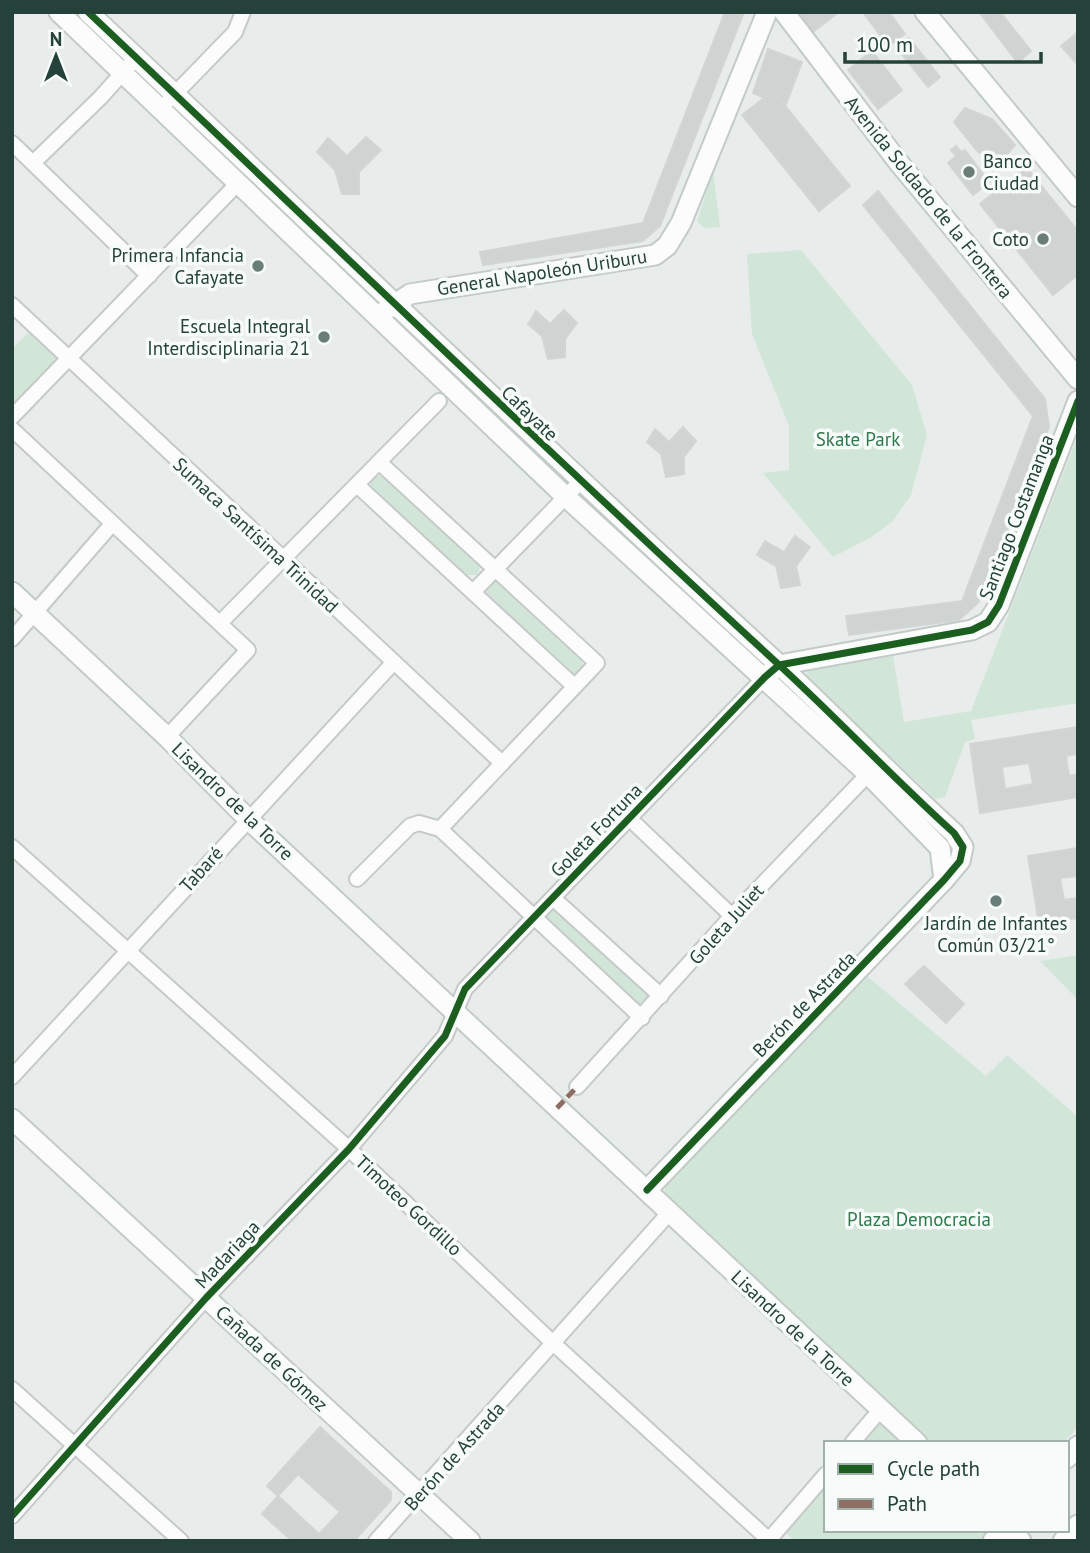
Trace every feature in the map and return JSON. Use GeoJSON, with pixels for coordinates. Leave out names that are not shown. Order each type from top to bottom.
{"type":"FeatureCollection","features":[{"type":"Feature","properties":{"kind":"street","name":"Cafayate"},"geometry":{"type":"LineString","coordinates":[[59,12],[239,182],[580,482],[873,769],[940,848],[944,880]]}},
{"type":"Feature","properties":{"kind":"street","name":"Cafayate"},"geometry":{"type":"LineString","coordinates":[[88,12],[175,94],[565,496],[772,671]]}},
{"type":"Feature","properties":{"kind":"street"},"geometry":{"type":"LineString","coordinates":[[161,108],[235,32],[243,12]]}},
{"type":"Feature","properties":{"kind":"street","name":"General Napoleón Uriburu"},"geometry":{"type":"LineString","coordinates":[[386,311],[410,294],[655,254],[667,246],[681,223],[767,12]]}},
{"type":"Feature","properties":{"kind":"street","name":"Avenida Soldado de la Frontera"},"geometry":{"type":"LineString","coordinates":[[784,12],[899,163],[1078,379]]}},
{"type":"Feature","properties":{"kind":"street"},"geometry":{"type":"LineString","coordinates":[[925,12],[1078,197]]}},
{"type":"Feature","properties":{"kind":"street"},"geometry":{"type":"LineString","coordinates":[[34,162],[136,58]]}},
{"type":"Feature","properties":{"kind":"street"},"geometry":{"type":"LineString","coordinates":[[12,143],[149,276]]}},
{"type":"Feature","properties":{"kind":"street"},"geometry":{"type":"LineString","coordinates":[[12,417],[239,182]]}},
{"type":"Feature","properties":{"kind":"street","name":"Sumaca Santísima Trinidad"},"geometry":{"type":"LineString","coordinates":[[12,305],[502,763]]}},
{"type":"Feature","properties":{"kind":"street"},"geometry":{"type":"LineString","coordinates":[[220,623],[439,401]]}},
{"type":"Feature","properties":{"kind":"street","name":"Santiago Costamanga"},"geometry":{"type":"LineString","coordinates":[[772,671],[972,630],[988,622],[999,605],[1078,401]]}},
{"type":"Feature","properties":{"kind":"street"},"geometry":{"type":"LineString","coordinates":[[12,429],[248,650],[167,737]]}},
{"type":"Feature","properties":{"kind":"street"},"geometry":{"type":"LineString","coordinates":[[379,462],[597,663],[440,828]]}},
{"type":"Feature","properties":{"kind":"street"},"geometry":{"type":"LineString","coordinates":[[474,591],[580,482]]}},
{"type":"Feature","properties":{"kind":"street"},"geometry":{"type":"LineString","coordinates":[[357,485],[474,591],[574,687]]}},
{"type":"Feature","properties":{"kind":"street"},"geometry":{"type":"LineString","coordinates":[[12,639],[111,524]]}},
{"type":"Feature","properties":{"kind":"street","name":"Lisandro de la Torre"},"geometry":{"type":"LineString","coordinates":[[12,592],[167,737],[248,818],[914,1441]]}},
{"type":"Feature","properties":{"kind":"street","name":"Tabaré"},"geometry":{"type":"LineString","coordinates":[[12,1077],[393,663]]}},
{"type":"Feature","properties":{"kind":"street","name":"Goleta Fortuna"},"geometry":{"type":"LineString","coordinates":[[454,1009],[465,989],[772,671]]}},
{"type":"Feature","properties":{"kind":"street","name":"Cafayate"},"geometry":{"type":"LineString","coordinates":[[873,769],[954,833]]}},
{"type":"Feature","properties":{"kind":"street","name":"Goleta Juliet"},"geometry":{"type":"LineString","coordinates":[[577,1087],[732,916],[873,769]]}},
{"type":"Feature","properties":{"kind":"street"},"geometry":{"type":"LineString","coordinates":[[629,818],[732,916]]}},
{"type":"Feature","properties":{"kind":"street"},"geometry":{"type":"LineString","coordinates":[[357,879],[410,826],[419,823],[440,828],[533,919],[642,1018]]}},
{"type":"Feature","properties":{"kind":"street","name":"Berón de Astrada"},"geometry":{"type":"LineString","coordinates":[[647,1190],[944,880],[963,853],[963,846],[954,833]]}},
{"type":"Feature","properties":{"kind":"street","name":"Timoteo Gordillo"},"geometry":{"type":"LineString","coordinates":[[12,847],[126,952],[349,1149],[554,1344],[769,1540]]}},
{"type":"Feature","properties":{"kind":"street"},"geometry":{"type":"LineString","coordinates":[[553,898],[661,996]]}},
{"type":"Feature","properties":{"kind":"street","name":"Madariaga"},"geometry":{"type":"LineString","coordinates":[[12,1516],[206,1298],[349,1149],[445,1036],[454,1009]]}},
{"type":"Feature","properties":{"kind":"street","name":"Cañada de Gómez"},"geometry":{"type":"LineString","coordinates":[[12,1119],[470,1541]]}},
{"type":"Feature","properties":{"kind":"street","name":"Berón de Astrada"},"geometry":{"type":"LineString","coordinates":[[376,1541],[420,1495],[670,1212]]}},
{"type":"Feature","properties":{"kind":"street"},"geometry":{"type":"LineString","coordinates":[[12,1389],[181,1541]]}},
{"type":"Feature","properties":{"kind":"street"},"geometry":{"type":"LineString","coordinates":[[854,1441],[881,1409]]}},
{"type":"Feature","properties":{"kind":"street"},"geometry":{"type":"LineString","coordinates":[[769,1540],[824,1476]]}},
{"type":"Feature","properties":{"kind":"street"},"geometry":{"type":"LineString","coordinates":[[1063,1541],[1078,1525]]}},
{"type":"Feature","properties":{"kind":"green space"},"geometry":{"type":"Polygon","coordinates":[[[713,170],[720,227],[705,228],[697,222],[713,170]]]}},
{"type":"Feature","properties":{"kind":"green space","name":"Skate Park"},"geometry":{"type":"Polygon","coordinates":[[[801,250],[912,385],[927,435],[911,495],[892,522],[870,538],[833,557],[763,473],[789,470],[789,426],[752,334],[747,254],[801,250]]]}},
{"type":"Feature","properties":{"kind":"green space"},"geometry":{"type":"Polygon","coordinates":[[[31,330],[61,356],[12,408],[12,349],[31,330]]]}},
{"type":"Feature","properties":{"kind":"green space"},"geometry":{"type":"Polygon","coordinates":[[[1078,435],[1078,703],[971,720],[975,739],[965,742],[945,797],[935,799],[806,677],[808,669],[893,656],[904,722],[971,711],[1078,435]]]}},
{"type":"Feature","properties":{"kind":"green space"},"geometry":{"type":"Polygon","coordinates":[[[377,476],[384,476],[481,565],[477,575],[466,575],[372,489],[370,483],[377,476]]]}},
{"type":"Feature","properties":{"kind":"green space"},"geometry":{"type":"Polygon","coordinates":[[[495,581],[582,661],[583,672],[575,678],[570,676],[487,593],[485,587],[495,581]]]}},
{"type":"Feature","properties":{"kind":"green space"},"geometry":{"type":"Polygon","coordinates":[[[553,898],[661,996],[642,1018],[533,919],[553,898]]]}},
{"type":"Feature","properties":{"kind":"green space"},"geometry":{"type":"Polygon","coordinates":[[[1078,955],[1078,1000],[1040,961],[1078,955]]]}},
{"type":"Feature","properties":{"kind":"green space","name":"Plaza Democracia"},"geometry":{"type":"Polygon","coordinates":[[[867,976],[986,1076],[1007,1055],[1078,1117],[1078,1427],[1065,1441],[923,1441],[665,1194],[664,1183],[867,976]]]}},
{"type":"Feature","properties":{"kind":"green space"},"geometry":{"type":"Polygon","coordinates":[[[879,1421],[900,1441],[863,1441],[879,1421]]]}},
{"type":"Feature","properties":{"kind":"green space"},"geometry":{"type":"Polygon","coordinates":[[[824,1487],[824,1532],[991,1532],[983,1541],[794,1541],[786,1533],[824,1487]]]}},
{"type":"Feature","properties":{"kind":"building"},"geometry":{"type":"Polygon","coordinates":[[[725,12],[744,12],[660,226],[643,241],[483,265],[480,252],[643,223],[725,12]]]}},
{"type":"Feature","properties":{"kind":"building"},"geometry":{"type":"Polygon","coordinates":[[[794,12],[839,12],[810,34],[794,12]]]}},
{"type":"Feature","properties":{"kind":"building"},"geometry":{"type":"Polygon","coordinates":[[[863,12],[889,12],[905,34],[888,46],[863,12]]]}},
{"type":"Feature","properties":{"kind":"building"},"geometry":{"type":"Polygon","coordinates":[[[979,12],[1000,12],[1031,51],[1018,63],[979,12]]]}},
{"type":"Feature","properties":{"kind":"building"},"geometry":{"type":"Polygon","coordinates":[[[1078,32],[1078,65],[1061,46],[1078,32]]]}},
{"type":"Feature","properties":{"kind":"building"},"geometry":{"type":"Polygon","coordinates":[[[909,38],[940,77],[928,87],[897,48],[909,38]]]}},
{"type":"Feature","properties":{"kind":"building"},"geometry":{"type":"Polygon","coordinates":[[[768,49],[802,62],[785,107],[773,91],[764,98],[753,93],[768,49]]]}},
{"type":"Feature","properties":{"kind":"building"},"geometry":{"type":"Polygon","coordinates":[[[872,51],[902,90],[878,109],[848,70],[872,51]]]}},
{"type":"Feature","properties":{"kind":"building"},"geometry":{"type":"Polygon","coordinates":[[[773,91],[850,186],[819,211],[742,115],[773,91]]]}},
{"type":"Feature","properties":{"kind":"building"},"geometry":{"type":"Polygon","coordinates":[[[965,108],[992,119],[1015,145],[1002,160],[978,152],[954,122],[965,108]]]}},
{"type":"Feature","properties":{"kind":"building"},"geometry":{"type":"Polygon","coordinates":[[[366,137],[381,150],[359,172],[359,194],[342,194],[335,170],[317,152],[328,138],[347,156],[366,137]]]}},
{"type":"Feature","properties":{"kind":"building","name":"Banco Ciudad"},"geometry":{"type":"Polygon","coordinates":[[[956,146],[961,152],[965,150],[989,182],[973,195],[948,163],[956,156],[951,150],[956,146]]]}},
{"type":"Feature","properties":{"kind":"building","name":"Coto"},"geometry":{"type":"Polygon","coordinates":[[[1026,167],[1078,231],[1078,262],[1075,265],[1078,275],[1053,295],[980,204],[1026,167]]]}},
{"type":"Feature","properties":{"kind":"building"},"geometry":{"type":"Polygon","coordinates":[[[878,191],[1045,399],[1049,427],[978,603],[959,620],[849,635],[846,616],[962,601],[1033,416],[863,205],[878,191]]]}},
{"type":"Feature","properties":{"kind":"building"},"geometry":{"type":"Polygon","coordinates":[[[564,310],[577,323],[565,339],[565,357],[548,359],[542,336],[528,324],[536,311],[550,324],[564,310]]]}},
{"type":"Feature","properties":{"kind":"building"},"geometry":{"type":"Polygon","coordinates":[[[683,427],[696,441],[684,457],[684,474],[666,477],[661,454],[647,442],[655,429],[669,442],[683,427]]]}},
{"type":"Feature","properties":{"kind":"building"},"geometry":{"type":"Polygon","coordinates":[[[795,536],[810,547],[796,566],[800,585],[781,588],[776,566],[757,555],[765,541],[784,552],[795,536]]]}},
{"type":"Feature","properties":{"kind":"building"},"geometry":{"type":"Polygon","coordinates":[[[1078,727],[1078,754],[1066,756],[1069,776],[1078,774],[1078,797],[980,813],[970,744],[1078,727]],[[1029,763],[1002,767],[1005,789],[1033,784],[1029,763]]]}},
{"type":"Feature","properties":{"kind":"building"},"geometry":{"type":"Polygon","coordinates":[[[1078,848],[1078,876],[1060,878],[1064,900],[1078,898],[1078,918],[1039,924],[1028,856],[1078,848]]]}},
{"type":"Feature","properties":{"kind":"building"},"geometry":{"type":"Polygon","coordinates":[[[924,966],[964,1004],[946,1023],[905,984],[924,966]]]}},
{"type":"Feature","properties":{"kind":"building"},"geometry":{"type":"Polygon","coordinates":[[[320,1427],[391,1492],[391,1500],[362,1532],[298,1474],[278,1496],[267,1486],[320,1427]]]}},
{"type":"Feature","properties":{"kind":"building"},"geometry":{"type":"Polygon","coordinates":[[[278,1496],[319,1534],[340,1512],[362,1532],[354,1541],[292,1541],[262,1514],[278,1496]]]}},
{"type":"Feature","properties":{"kind":"marked path"},"geometry":{"type":"LineString","coordinates":[[557,1108],[577,1087]]}},
{"type":"Feature","properties":{"kind":"cycle path"},"geometry":{"type":"LineString","coordinates":[[88,12],[799,684],[954,833],[963,847],[960,861],[944,880],[647,1190]]}},
{"type":"Feature","properties":{"kind":"cycle path"},"geometry":{"type":"LineString","coordinates":[[12,1516],[206,1298],[349,1149],[445,1036],[465,989],[765,677],[779,665],[972,630],[988,622],[999,605],[1078,401]]}},
{"type":"Feature","properties":{"kind":"place","name":"Banco Ciudad"},"geometry":{"type":"Point","coordinates":[969,172]}},
{"type":"Feature","properties":{"kind":"place","name":"Coto"},"geometry":{"type":"Point","coordinates":[1043,239]}},
{"type":"Feature","properties":{"kind":"place","name":"Primera Infancia Cafayate"},"geometry":{"type":"Point","coordinates":[258,266]}},
{"type":"Feature","properties":{"kind":"place","name":"Escuela Integral Interdisciplinaria 21"},"geometry":{"type":"Point","coordinates":[324,337]}},
{"type":"Feature","properties":{"kind":"place","name":"Jardín de Infantes Común 03/21°"},"geometry":{"type":"Point","coordinates":[996,901]}}]}
